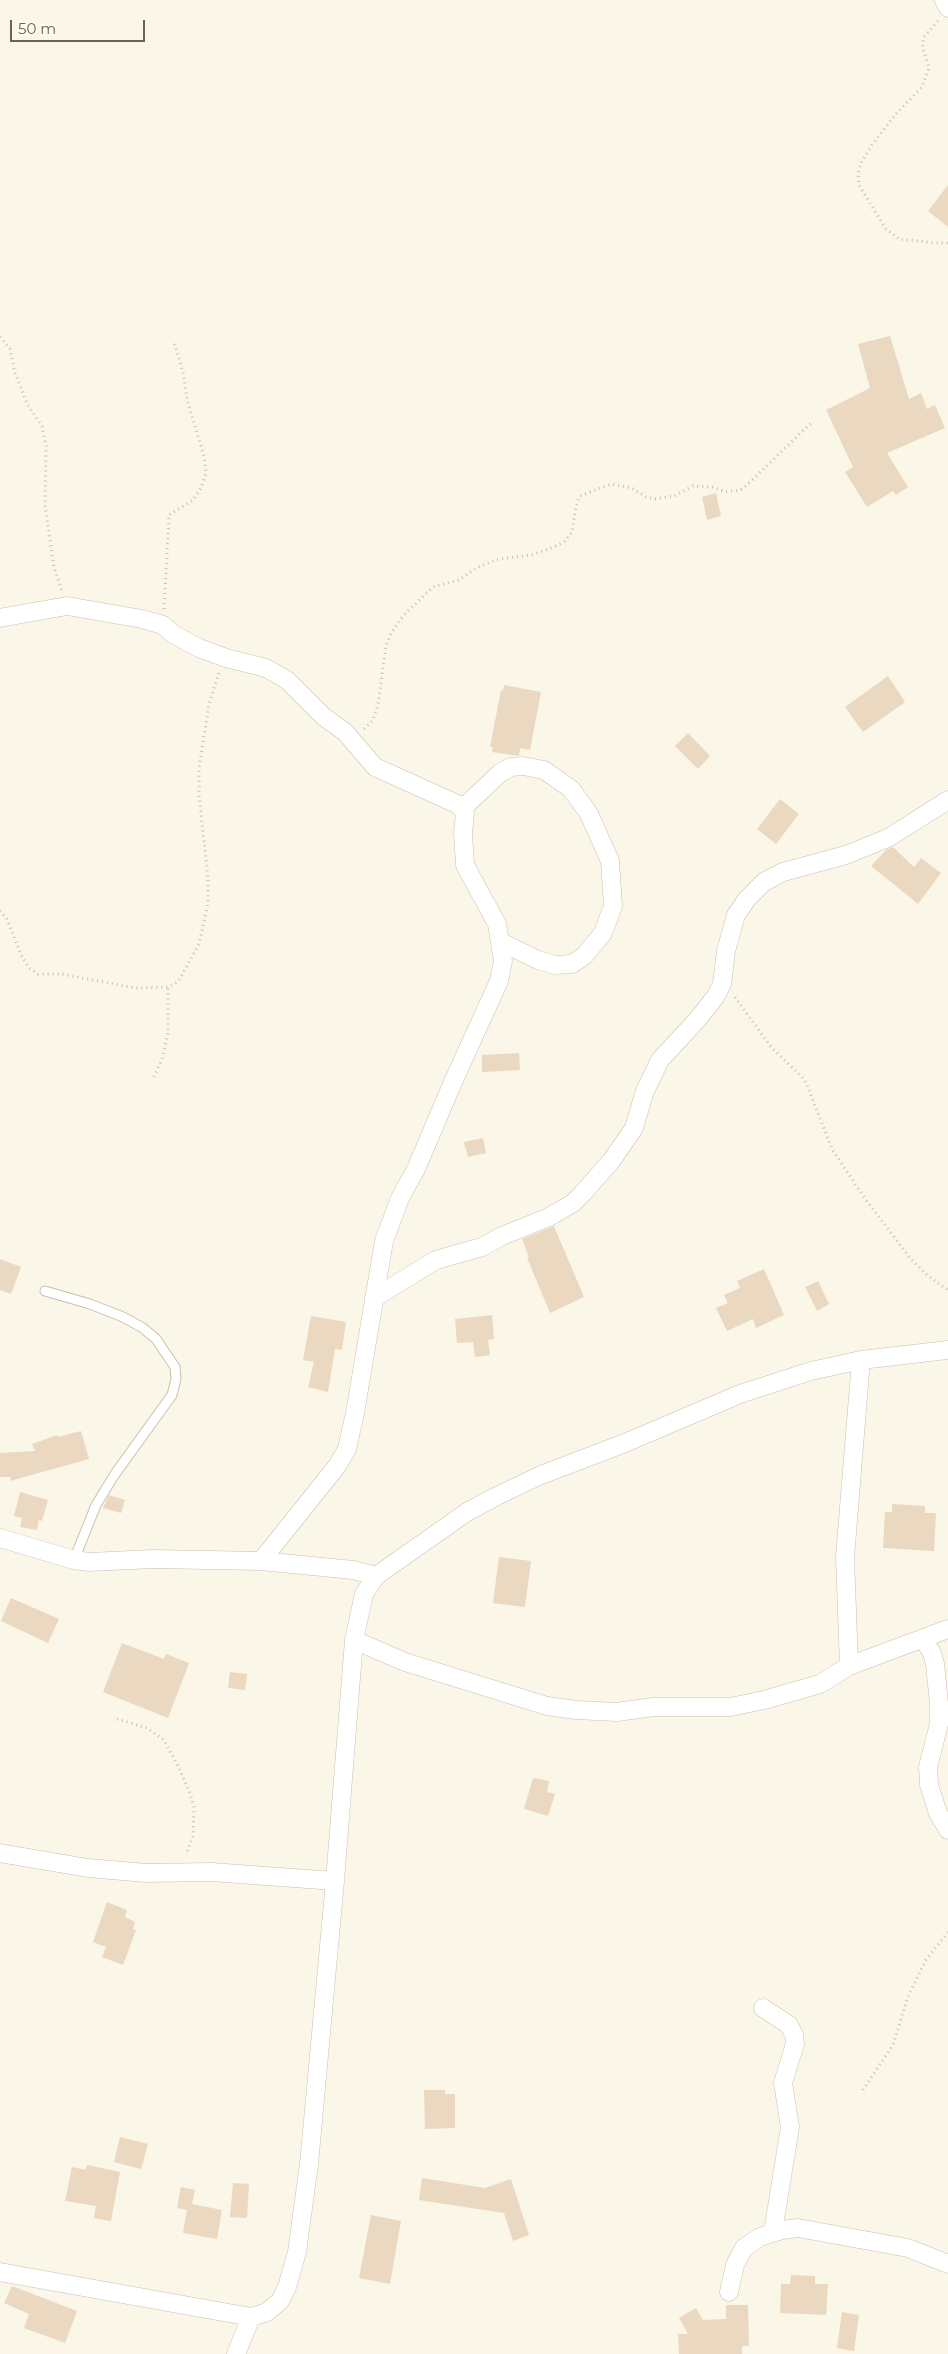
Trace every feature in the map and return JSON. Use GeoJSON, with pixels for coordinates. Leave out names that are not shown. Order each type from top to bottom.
{"type":"FeatureCollection","features":[{"type":"Feature","properties":{"kind":"street"},"geometry":{"type":"LineString","coordinates":[[0,618],[66,606],[106,611],[163,625],[173,634],[199,648],[226,658],[266,668],[287,680],[324,717],[345,732],[375,767],[459,805],[465,813],[463,833],[465,865],[497,924],[503,961],[500,981],[452,1082],[416,1169],[400,1198],[384,1241],[355,1413],[347,1449],[337,1466],[261,1561]]}},
{"type":"Feature","properties":{"kind":"street"},"geometry":{"type":"LineString","coordinates":[[462,809],[500,773],[511,767],[523,766],[544,770],[571,789],[589,814],[610,861],[613,906],[603,933],[584,956],[572,964],[555,965],[538,960],[501,942]]}},
{"type":"Feature","properties":{"kind":"street"},"geometry":{"type":"LineString","coordinates":[[374,1298],[436,1260],[482,1247],[502,1236],[549,1216],[577,1198],[612,1160],[630,1134],[638,1119],[651,1076],[660,1060],[698,1020],[722,984],[726,951],[736,915],[764,882],[783,872],[846,855],[888,838],[948,800]]}},
{"type":"Feature","properties":{"kind":"street"},"geometry":{"type":"LineString","coordinates":[[0,2272],[251,2317],[267,2312],[280,2301],[287,2287],[297,2252],[309,2164],[335,1881],[354,1640],[364,1594],[376,1576],[467,1512],[541,1475],[626,1443],[740,1394],[811,1371],[861,1360],[948,1350]]}},
{"type":"Feature","properties":{"kind":"street"},"geometry":{"type":"LineString","coordinates":[[849,1666],[845,1557],[861,1360]]}},
{"type":"Feature","properties":{"kind":"street"},"geometry":{"type":"LineString","coordinates":[[0,1538],[74,1560],[261,1561],[353,1570],[376,1576]]}},
{"type":"Feature","properties":{"kind":"street"},"geometry":{"type":"LineString","coordinates":[[354,1640],[405,1662],[547,1706],[576,1710],[617,1712],[653,1707],[730,1707],[764,1700],[820,1684],[849,1666],[948,1629]]}},
{"type":"Feature","properties":{"kind":"street"},"geometry":{"type":"LineString","coordinates":[[923,1639],[932,1653],[935,1664],[939,1704],[939,1724],[928,1767],[929,1785],[938,1813],[948,1830]]}},
{"type":"Feature","properties":{"kind":"street"},"geometry":{"type":"LineString","coordinates":[[0,1853],[88,1868],[211,1872],[335,1881]]}},
{"type":"Feature","properties":{"kind":"street"},"geometry":{"type":"LineString","coordinates":[[763,2008],[789,2025],[794,2035],[795,2044],[783,2083],[790,2127],[773,2232]]}},
{"type":"Feature","properties":{"kind":"street"},"geometry":{"type":"LineString","coordinates":[[729,2292],[735,2265],[744,2248],[760,2236],[798,2228],[908,2248],[948,2264]]}},
{"type":"Feature","properties":{"kind":"street"},"geometry":{"type":"LineString","coordinates":[[236,2354],[251,2317]]}},
{"type":"Feature","properties":{"kind":"lane"},"geometry":{"type":"LineString","coordinates":[[45,1291],[90,1304],[130,1320],[156,1339],[175,1368],[176,1378],[172,1395],[115,1474],[96,1505],[74,1560]]}},
{"type":"Feature","properties":{"kind":"path"},"geometry":{"type":"LineString","coordinates":[[944,8],[923,38],[923,49],[929,68],[922,87],[895,115],[872,145],[861,163],[858,173],[859,185],[871,205],[886,229],[898,239],[936,244],[948,243]]}},
{"type":"Feature","properties":{"kind":"path"},"geometry":{"type":"LineString","coordinates":[[0,337],[10,349],[15,373],[27,404],[42,426],[46,446],[45,506],[54,567],[66,606]]}},
{"type":"Feature","properties":{"kind":"path"},"geometry":{"type":"LineString","coordinates":[[163,625],[169,515],[193,500],[201,488],[206,473],[204,456],[187,400],[184,376],[174,342]]}},
{"type":"Feature","properties":{"kind":"path"},"geometry":{"type":"LineString","coordinates":[[345,732],[358,732],[366,728],[373,720],[382,686],[386,646],[391,633],[403,616],[433,587],[459,580],[478,567],[499,559],[530,554],[549,549],[564,542],[572,532],[576,506],[580,496],[611,484],[627,487],[646,497],[655,499],[674,496],[693,486],[714,487],[733,492],[740,490],[813,421]]}},
{"type":"Feature","properties":{"kind":"path"},"geometry":{"type":"LineString","coordinates":[[0,911],[7,919],[21,955],[29,968],[38,974],[62,974],[136,988],[168,987],[178,982],[199,944],[206,921],[208,878],[199,795],[199,769],[209,704],[216,679],[226,658]]}},
{"type":"Feature","properties":{"kind":"path"},"geometry":{"type":"LineString","coordinates":[[722,984],[738,1000],[771,1047],[805,1080],[832,1149],[863,1196],[911,1258],[927,1275],[948,1290]]}},
{"type":"Feature","properties":{"kind":"path"},"geometry":{"type":"LineString","coordinates":[[154,1077],[162,1059],[166,1040],[168,987]]}},
{"type":"Feature","properties":{"kind":"path"},"geometry":{"type":"LineString","coordinates":[[117,1719],[146,1728],[164,1740],[190,1793],[195,1821],[190,1849],[181,1862],[169,1872]]}},
{"type":"Feature","properties":{"kind":"path"},"geometry":{"type":"LineString","coordinates":[[863,2090],[893,2045],[907,1999],[926,1960],[948,1932]]}},
{"type":"Feature","properties":{"kind":"building"},"geometry":{"type":"Polygon","coordinates":[[[948,185],[948,227],[928,211],[948,185]]]}},
{"type":"Feature","properties":{"kind":"building"},"geometry":{"type":"Polygon","coordinates":[[[890,336],[909,399],[921,393],[927,409],[935,405],[945,428],[887,453],[908,487],[896,495],[893,491],[867,507],[845,472],[853,467],[826,410],[870,388],[858,344],[890,336]]]}},
{"type":"Feature","properties":{"kind":"building"},"geometry":{"type":"Polygon","coordinates":[[[716,493],[721,516],[707,520],[702,497],[716,493]]]}},
{"type":"Feature","properties":{"kind":"building"},"geometry":{"type":"Polygon","coordinates":[[[888,676],[905,702],[863,732],[845,707],[888,676]]]}},
{"type":"Feature","properties":{"kind":"building"},"geometry":{"type":"Polygon","coordinates":[[[504,685],[541,692],[530,750],[520,748],[519,756],[492,752],[493,747],[490,747],[501,690],[503,691],[504,685]]]}},
{"type":"Feature","properties":{"kind":"building"},"geometry":{"type":"Polygon","coordinates":[[[688,733],[710,756],[698,769],[675,746],[688,733]]]}},
{"type":"Feature","properties":{"kind":"building"},"geometry":{"type":"Polygon","coordinates":[[[780,799],[799,814],[776,844],[757,829],[780,799]]]}},
{"type":"Feature","properties":{"kind":"building"},"geometry":{"type":"Polygon","coordinates":[[[893,847],[914,867],[921,858],[941,873],[918,904],[871,866],[886,850],[893,847]]]}},
{"type":"Feature","properties":{"kind":"building"},"geometry":{"type":"Polygon","coordinates":[[[519,1053],[520,1070],[482,1072],[482,1055],[519,1053]]]}},
{"type":"Feature","properties":{"kind":"building"},"geometry":{"type":"Polygon","coordinates":[[[483,1138],[486,1153],[468,1157],[464,1142],[483,1138]]]}},
{"type":"Feature","properties":{"kind":"building"},"geometry":{"type":"Polygon","coordinates":[[[554,1226],[584,1297],[550,1313],[527,1258],[529,1257],[522,1239],[554,1226]]]}},
{"type":"Feature","properties":{"kind":"building"},"geometry":{"type":"Polygon","coordinates":[[[0,1259],[21,1267],[11,1294],[0,1290],[0,1259]]]}},
{"type":"Feature","properties":{"kind":"building"},"geometry":{"type":"Polygon","coordinates":[[[764,1269],[784,1315],[756,1328],[753,1319],[727,1331],[716,1308],[728,1303],[724,1295],[740,1288],[737,1281],[764,1269]]]}},
{"type":"Feature","properties":{"kind":"building"},"geometry":{"type":"Polygon","coordinates":[[[818,1281],[829,1304],[817,1311],[805,1287],[818,1281]]]}},
{"type":"Feature","properties":{"kind":"building"},"geometry":{"type":"Polygon","coordinates":[[[492,1315],[494,1339],[488,1340],[490,1355],[475,1357],[473,1342],[457,1343],[455,1319],[492,1315]]]}},
{"type":"Feature","properties":{"kind":"building"},"geometry":{"type":"Polygon","coordinates":[[[311,1316],[346,1322],[342,1350],[335,1349],[328,1392],[308,1387],[314,1362],[303,1360],[311,1316]]]}},
{"type":"Feature","properties":{"kind":"building"},"geometry":{"type":"Polygon","coordinates":[[[81,1431],[89,1459],[10,1481],[11,1477],[0,1477],[0,1453],[35,1451],[32,1444],[57,1435],[58,1437],[81,1431]]]}},
{"type":"Feature","properties":{"kind":"building"},"geometry":{"type":"Polygon","coordinates":[[[20,1492],[48,1500],[42,1521],[39,1520],[37,1530],[20,1527],[22,1518],[14,1516],[20,1492]]]}},
{"type":"Feature","properties":{"kind":"building"},"geometry":{"type":"Polygon","coordinates":[[[109,1495],[125,1500],[121,1513],[103,1508],[109,1495]]]}},
{"type":"Feature","properties":{"kind":"building"},"geometry":{"type":"Polygon","coordinates":[[[892,1504],[925,1506],[925,1513],[936,1513],[934,1551],[883,1548],[885,1512],[892,1512],[892,1504]]]}},
{"type":"Feature","properties":{"kind":"building"},"geometry":{"type":"Polygon","coordinates":[[[499,1557],[531,1561],[525,1607],[493,1603],[499,1557]]]}},
{"type":"Feature","properties":{"kind":"building"},"geometry":{"type":"Polygon","coordinates":[[[11,1598],[59,1619],[48,1643],[1,1621],[11,1598]]]}},
{"type":"Feature","properties":{"kind":"building"},"geometry":{"type":"Polygon","coordinates":[[[122,1643],[164,1659],[166,1654],[189,1663],[168,1718],[103,1692],[122,1643]]]}},
{"type":"Feature","properties":{"kind":"building"},"geometry":{"type":"Polygon","coordinates":[[[230,1672],[247,1674],[245,1690],[228,1688],[230,1672]]]}},
{"type":"Feature","properties":{"kind":"building"},"geometry":{"type":"Polygon","coordinates":[[[533,1778],[549,1781],[547,1792],[555,1794],[548,1816],[524,1809],[533,1778]]]}},
{"type":"Feature","properties":{"kind":"building"},"geometry":{"type":"Polygon","coordinates":[[[107,1902],[127,1910],[125,1917],[135,1922],[133,1929],[136,1930],[123,1965],[102,1957],[106,1947],[93,1942],[107,1902]]]}},
{"type":"Feature","properties":{"kind":"building"},"geometry":{"type":"Polygon","coordinates":[[[424,2090],[445,2090],[445,2094],[455,2094],[455,2128],[425,2129],[424,2090]]]}},
{"type":"Feature","properties":{"kind":"building"},"geometry":{"type":"Polygon","coordinates":[[[120,2137],[148,2144],[141,2169],[114,2162],[120,2137]]]}},
{"type":"Feature","properties":{"kind":"building"},"geometry":{"type":"Polygon","coordinates":[[[87,2165],[120,2172],[111,2221],[94,2218],[96,2206],[65,2201],[72,2167],[86,2170],[87,2165]]]}},
{"type":"Feature","properties":{"kind":"building"},"geometry":{"type":"Polygon","coordinates":[[[422,2178],[485,2188],[511,2179],[529,2235],[513,2241],[504,2213],[419,2200],[422,2178]]]}},
{"type":"Feature","properties":{"kind":"building"},"geometry":{"type":"Polygon","coordinates":[[[233,2183],[249,2184],[247,2218],[230,2217],[233,2183]]]}},
{"type":"Feature","properties":{"kind":"building"},"geometry":{"type":"Polygon","coordinates":[[[181,2187],[195,2190],[192,2204],[222,2210],[217,2239],[183,2233],[187,2210],[177,2208],[181,2187]]]}},
{"type":"Feature","properties":{"kind":"building"},"geometry":{"type":"Polygon","coordinates":[[[371,2215],[401,2221],[390,2284],[359,2278],[371,2215]]]}},
{"type":"Feature","properties":{"kind":"building"},"geometry":{"type":"Polygon","coordinates":[[[791,2275],[815,2276],[815,2284],[828,2284],[826,2315],[780,2313],[781,2284],[790,2284],[791,2275]]]}},
{"type":"Feature","properties":{"kind":"building"},"geometry":{"type":"Polygon","coordinates":[[[12,2286],[77,2311],[65,2343],[24,2328],[29,2314],[4,2303],[12,2286]]]}},
{"type":"Feature","properties":{"kind":"building"},"geometry":{"type":"Polygon","coordinates":[[[726,2305],[748,2305],[749,2346],[742,2346],[742,2354],[679,2354],[678,2334],[688,2334],[679,2318],[696,2308],[703,2320],[726,2319],[726,2305]]]}},
{"type":"Feature","properties":{"kind":"building"},"geometry":{"type":"Polygon","coordinates":[[[842,2312],[859,2315],[854,2351],[837,2348],[842,2312]]]}}]}
